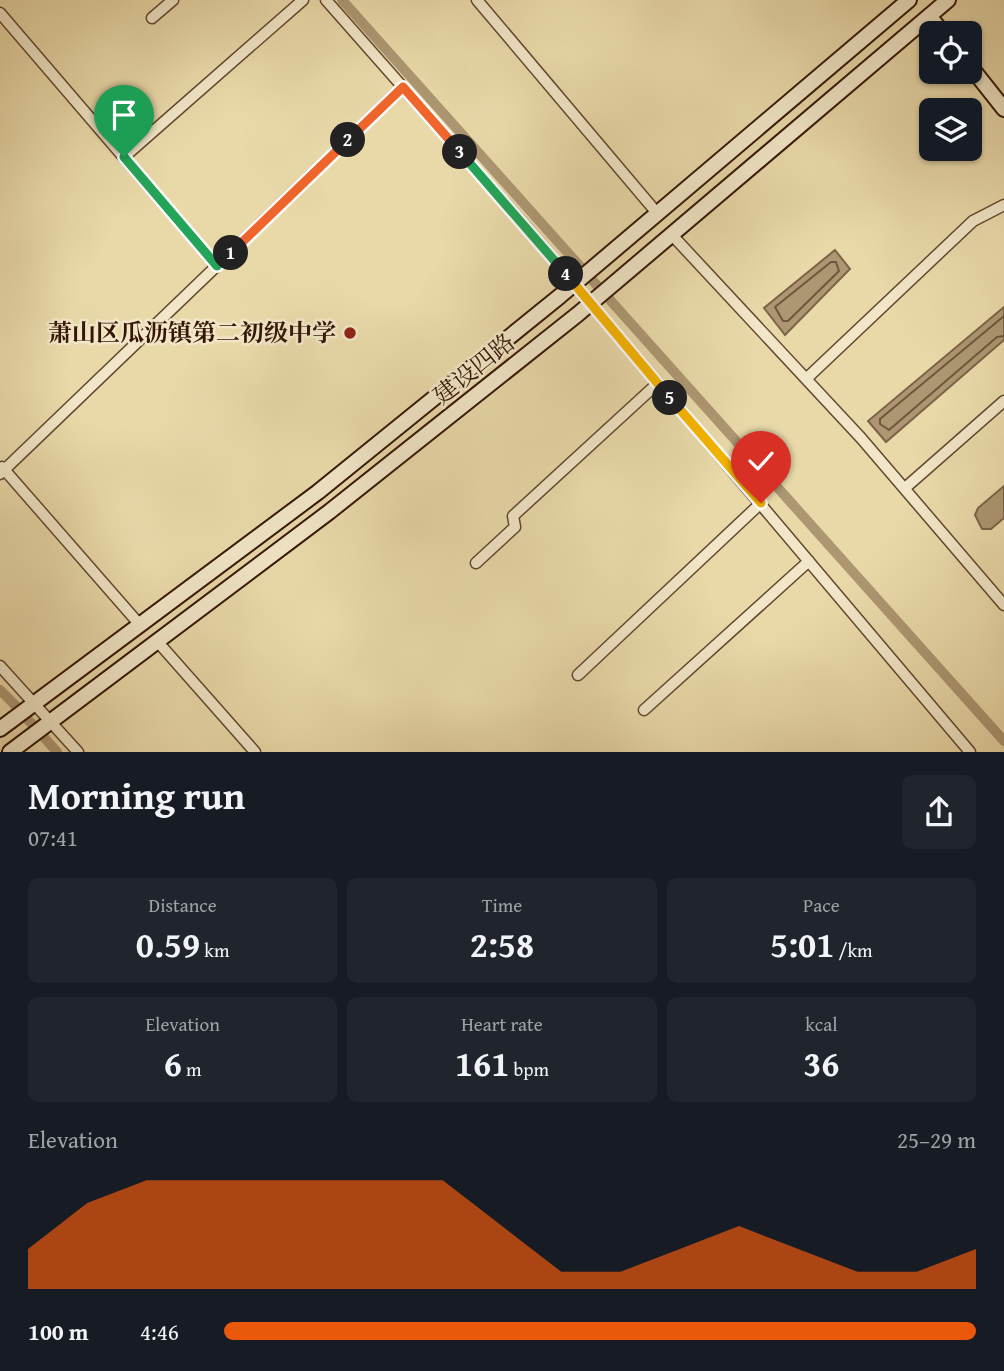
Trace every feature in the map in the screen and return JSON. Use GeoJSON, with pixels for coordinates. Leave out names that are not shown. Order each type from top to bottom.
{"type":"FeatureCollection","features":[{"type":"Feature","properties":{"kind":"main road","name":"建设四路"},"geometry":{"type":"LineString","coordinates":[[1,725],[318,492],[581,278],[909,0]]}},
{"type":"Feature","properties":{"kind":"main road","name":"建设四路"},"geometry":{"type":"LineString","coordinates":[[10,751],[27,747],[51,720],[330,512],[598,297],[948,0]]}},
{"type":"Feature","properties":{"kind":"main road"},"geometry":{"type":"LineString","coordinates":[[929,16],[933,21]]}},
{"type":"Feature","properties":{"kind":"main road"},"geometry":{"type":"LineString","coordinates":[[982,81],[1004,109]]}},
{"type":"Feature","properties":{"kind":"street"},"geometry":{"type":"LineString","coordinates":[[152,18],[173,0]]}},
{"type":"Feature","properties":{"kind":"street"},"geometry":{"type":"LineString","coordinates":[[124,157],[303,0]]}},
{"type":"Feature","properties":{"kind":"street"},"geometry":{"type":"LineString","coordinates":[[326,0],[527,228],[970,751]]}},
{"type":"Feature","properties":{"kind":"street"},"geometry":{"type":"LineString","coordinates":[[477,0],[657,213]]}},
{"type":"Feature","properties":{"kind":"street"},"geometry":{"type":"LineString","coordinates":[[0,13],[217,266]]}},
{"type":"Feature","properties":{"kind":"street"},"geometry":{"type":"LineString","coordinates":[[140,625],[1,470],[403,87]]}},
{"type":"Feature","properties":{"kind":"street"},"geometry":{"type":"LineString","coordinates":[[806,379],[973,221],[1004,205]]}},
{"type":"Feature","properties":{"kind":"street"},"geometry":{"type":"LineString","coordinates":[[672,235],[905,488],[1004,605]]}},
{"type":"Feature","properties":{"kind":"street"},"geometry":{"type":"LineString","coordinates":[[476,563],[515,527],[513,516],[657,383]]}},
{"type":"Feature","properties":{"kind":"street"},"geometry":{"type":"LineString","coordinates":[[905,488],[1004,401]]}},
{"type":"Feature","properties":{"kind":"street"},"geometry":{"type":"LineString","coordinates":[[578,675],[761,503]]}},
{"type":"Feature","properties":{"kind":"street"},"geometry":{"type":"LineString","coordinates":[[644,710],[809,561]]}},
{"type":"Feature","properties":{"kind":"street"},"geometry":{"type":"LineString","coordinates":[[157,641],[256,751]]}},
{"type":"Feature","properties":{"kind":"street"},"geometry":{"type":"LineString","coordinates":[[0,666],[78,751]]}},
{"type":"Feature","properties":{"kind":"water"},"geometry":{"type":"Polygon","coordinates":[[[835,250],[850,269],[785,335],[764,308],[835,250]]]}},
{"type":"Feature","properties":{"kind":"water"},"geometry":{"type":"Polygon","coordinates":[[[1004,307],[1004,340],[886,442],[868,421],[1004,307]]]}},
{"type":"Feature","properties":{"kind":"water"},"geometry":{"type":"Polygon","coordinates":[[[1004,486],[1004,518],[991,529],[982,529],[975,515],[978,508],[1004,486]]]}},
{"type":"Feature","properties":{"kind":"waterway"},"geometry":{"type":"LineString","coordinates":[[342,0],[1004,741]]}},
{"type":"Feature","properties":{"kind":"waterway"},"geometry":{"type":"LineString","coordinates":[[0,690],[17,707]]}},
{"type":"Feature","properties":{"kind":"waterway"},"geometry":{"type":"LineString","coordinates":[[25,717],[33,725]]}},
{"type":"Feature","properties":{"kind":"waterway"},"geometry":{"type":"LineString","coordinates":[[42,735],[57,752]]}},
{"type":"Feature","properties":{"kind":"place","name":"萧山区瓜沥镇第二初级中学"},"geometry":{"type":"Point","coordinates":[350,333]}},
{"type":"Feature","properties":{"kind":"route"},"geometry":{"type":"LineString","coordinates":[[124,157],[217,266],[403,87],[761,503]]}}]}
